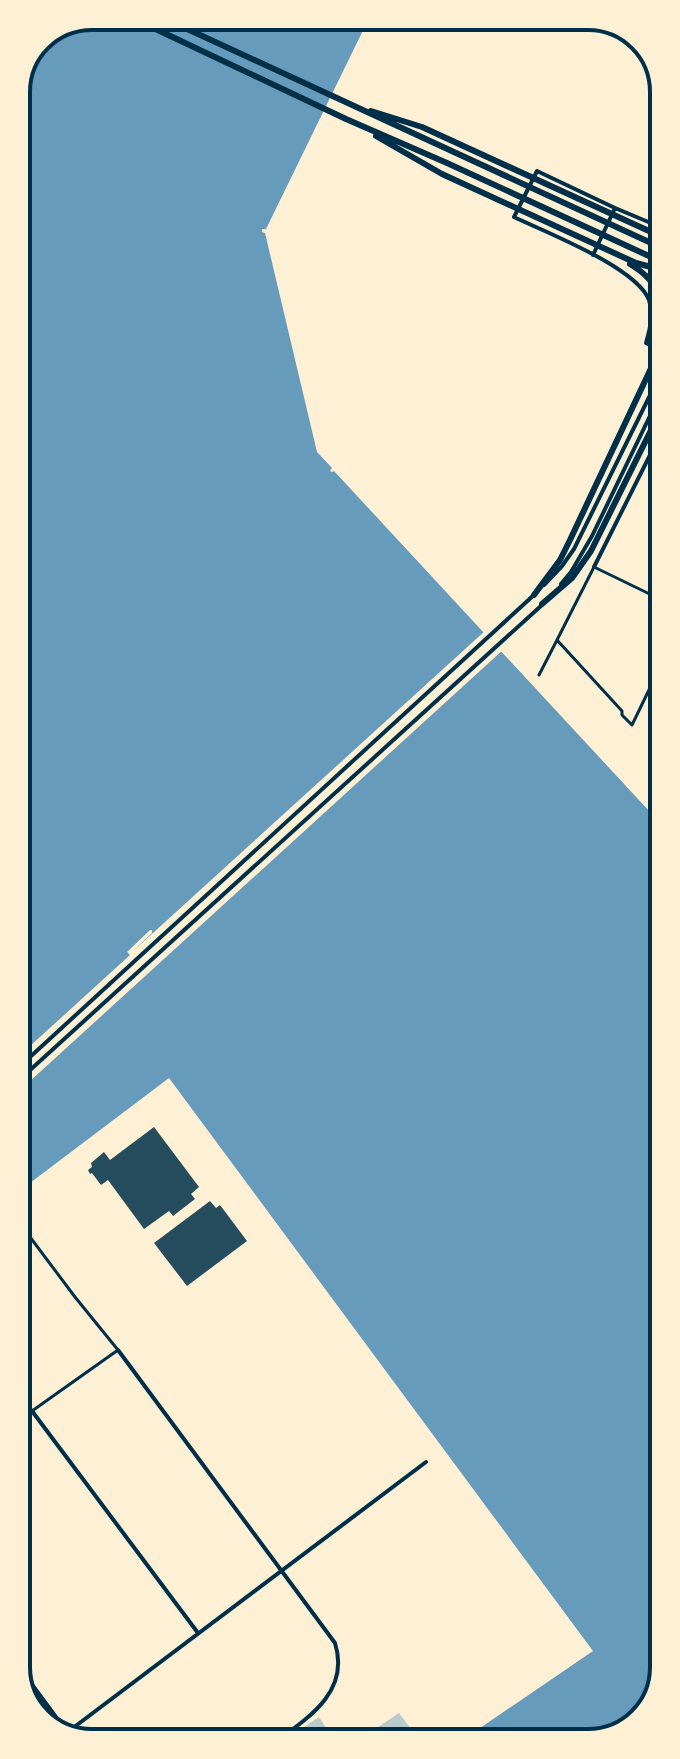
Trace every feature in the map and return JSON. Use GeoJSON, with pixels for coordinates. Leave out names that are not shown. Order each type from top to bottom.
{"type":"FeatureCollection","features":[{"type":"Feature","properties":{"kind":"highway"},"geometry":{"type":"LineString","coordinates":[[158,30],[650,256]]}},
{"type":"Feature","properties":{"kind":"highway"},"geometry":{"type":"LineString","coordinates":[[189,30],[650,242]]}},
{"type":"Feature","properties":{"kind":"highway"},"geometry":{"type":"LineString","coordinates":[[352,105],[422,127],[622,219],[650,227]]}},
{"type":"Feature","properties":{"kind":"highway"},"geometry":{"type":"LineString","coordinates":[[346,119],[442,174],[650,267]]}},
{"type":"Feature","properties":{"kind":"highway"},"geometry":{"type":"LineString","coordinates":[[581,238],[640,270],[650,280]]}},
{"type":"Feature","properties":{"kind":"highway"},"geometry":{"type":"LineString","coordinates":[[639,395],[650,364]]}},
{"type":"Feature","properties":{"kind":"highway"},"geometry":{"type":"LineString","coordinates":[[534,595],[560,560],[650,373]]}},
{"type":"Feature","properties":{"kind":"highway"},"geometry":{"type":"LineString","coordinates":[[542,604],[572,578],[591,551],[650,432]]}},
{"type":"Feature","properties":{"kind":"street"},"geometry":{"type":"LineString","coordinates":[[650,225],[537,171],[514,217],[629,276],[645,292],[650,304]]}},
{"type":"Feature","properties":{"kind":"street"},"geometry":{"type":"LineString","coordinates":[[593,255],[615,208]]}},
{"type":"Feature","properties":{"kind":"street"},"geometry":{"type":"LineString","coordinates":[[650,326],[646,343],[650,344]]}},
{"type":"Feature","properties":{"kind":"street"},"geometry":{"type":"LineString","coordinates":[[30,1057],[562,566],[574,549],[650,395]]}},
{"type":"Feature","properties":{"kind":"street"},"geometry":{"type":"LineString","coordinates":[[30,1070],[565,580],[582,554],[650,415]]}},
{"type":"Feature","properties":{"kind":"street"},"geometry":{"type":"LineString","coordinates":[[539,675],[650,455]]}},
{"type":"Feature","properties":{"kind":"street"},"geometry":{"type":"LineString","coordinates":[[594,567],[650,594]]}},
{"type":"Feature","properties":{"kind":"street"},"geometry":{"type":"LineString","coordinates":[[557,640],[632,725],[650,688]]}},
{"type":"Feature","properties":{"kind":"street"},"geometry":{"type":"LineString","coordinates":[[30,1237],[118,1350],[335,1643],[339,1669],[334,1685],[324,1702],[293,1729]]}},
{"type":"Feature","properties":{"kind":"street"},"geometry":{"type":"LineString","coordinates":[[32,1411],[118,1350]]}},
{"type":"Feature","properties":{"kind":"street"},"geometry":{"type":"LineString","coordinates":[[30,1408],[198,1634]]}},
{"type":"Feature","properties":{"kind":"street"},"geometry":{"type":"LineString","coordinates":[[76,1727],[426,1462]]}},
{"type":"Feature","properties":{"kind":"street"},"geometry":{"type":"LineString","coordinates":[[34,1687],[54,1716]]}},
{"type":"Feature","properties":{"kind":"shaded area"},"geometry":{"type":"Polygon","coordinates":[[[399,1713],[411,1729],[375,1729],[399,1713]]]}},
{"type":"Feature","properties":{"kind":"shaded area"},"geometry":{"type":"Polygon","coordinates":[[[319,1717],[327,1729],[301,1729],[319,1717]]]}},
{"type":"Feature","properties":{"kind":"water"},"geometry":{"type":"Polygon","coordinates":[[[363,30],[266,229],[262,229],[317,452],[332,468],[330,471],[334,471],[650,812],[650,1667],[644,1694],[622,1719],[604,1727],[588,1729],[479,1729],[593,1651],[169,1078],[30,1183],[32,76],[51,45],[80,31],[363,30]]]}},
{"type":"Feature","properties":{"kind":"pier"},"geometry":{"type":"Polygon","coordinates":[[[486,630],[504,649],[30,1081],[30,1046],[130,955],[127,952],[152,930],[131,953],[486,630]]]}},
{"type":"Feature","properties":{"kind":"building"},"geometry":{"type":"Polygon","coordinates":[[[154,1127],[199,1187],[191,1194],[195,1199],[173,1216],[169,1211],[144,1229],[108,1180],[101,1185],[88,1170],[92,1167],[91,1163],[104,1152],[110,1160],[154,1127]]]}},
{"type":"Feature","properties":{"kind":"building"},"geometry":{"type":"Polygon","coordinates":[[[210,1201],[216,1208],[220,1205],[247,1241],[187,1286],[154,1243],[210,1201]]]}}]}
